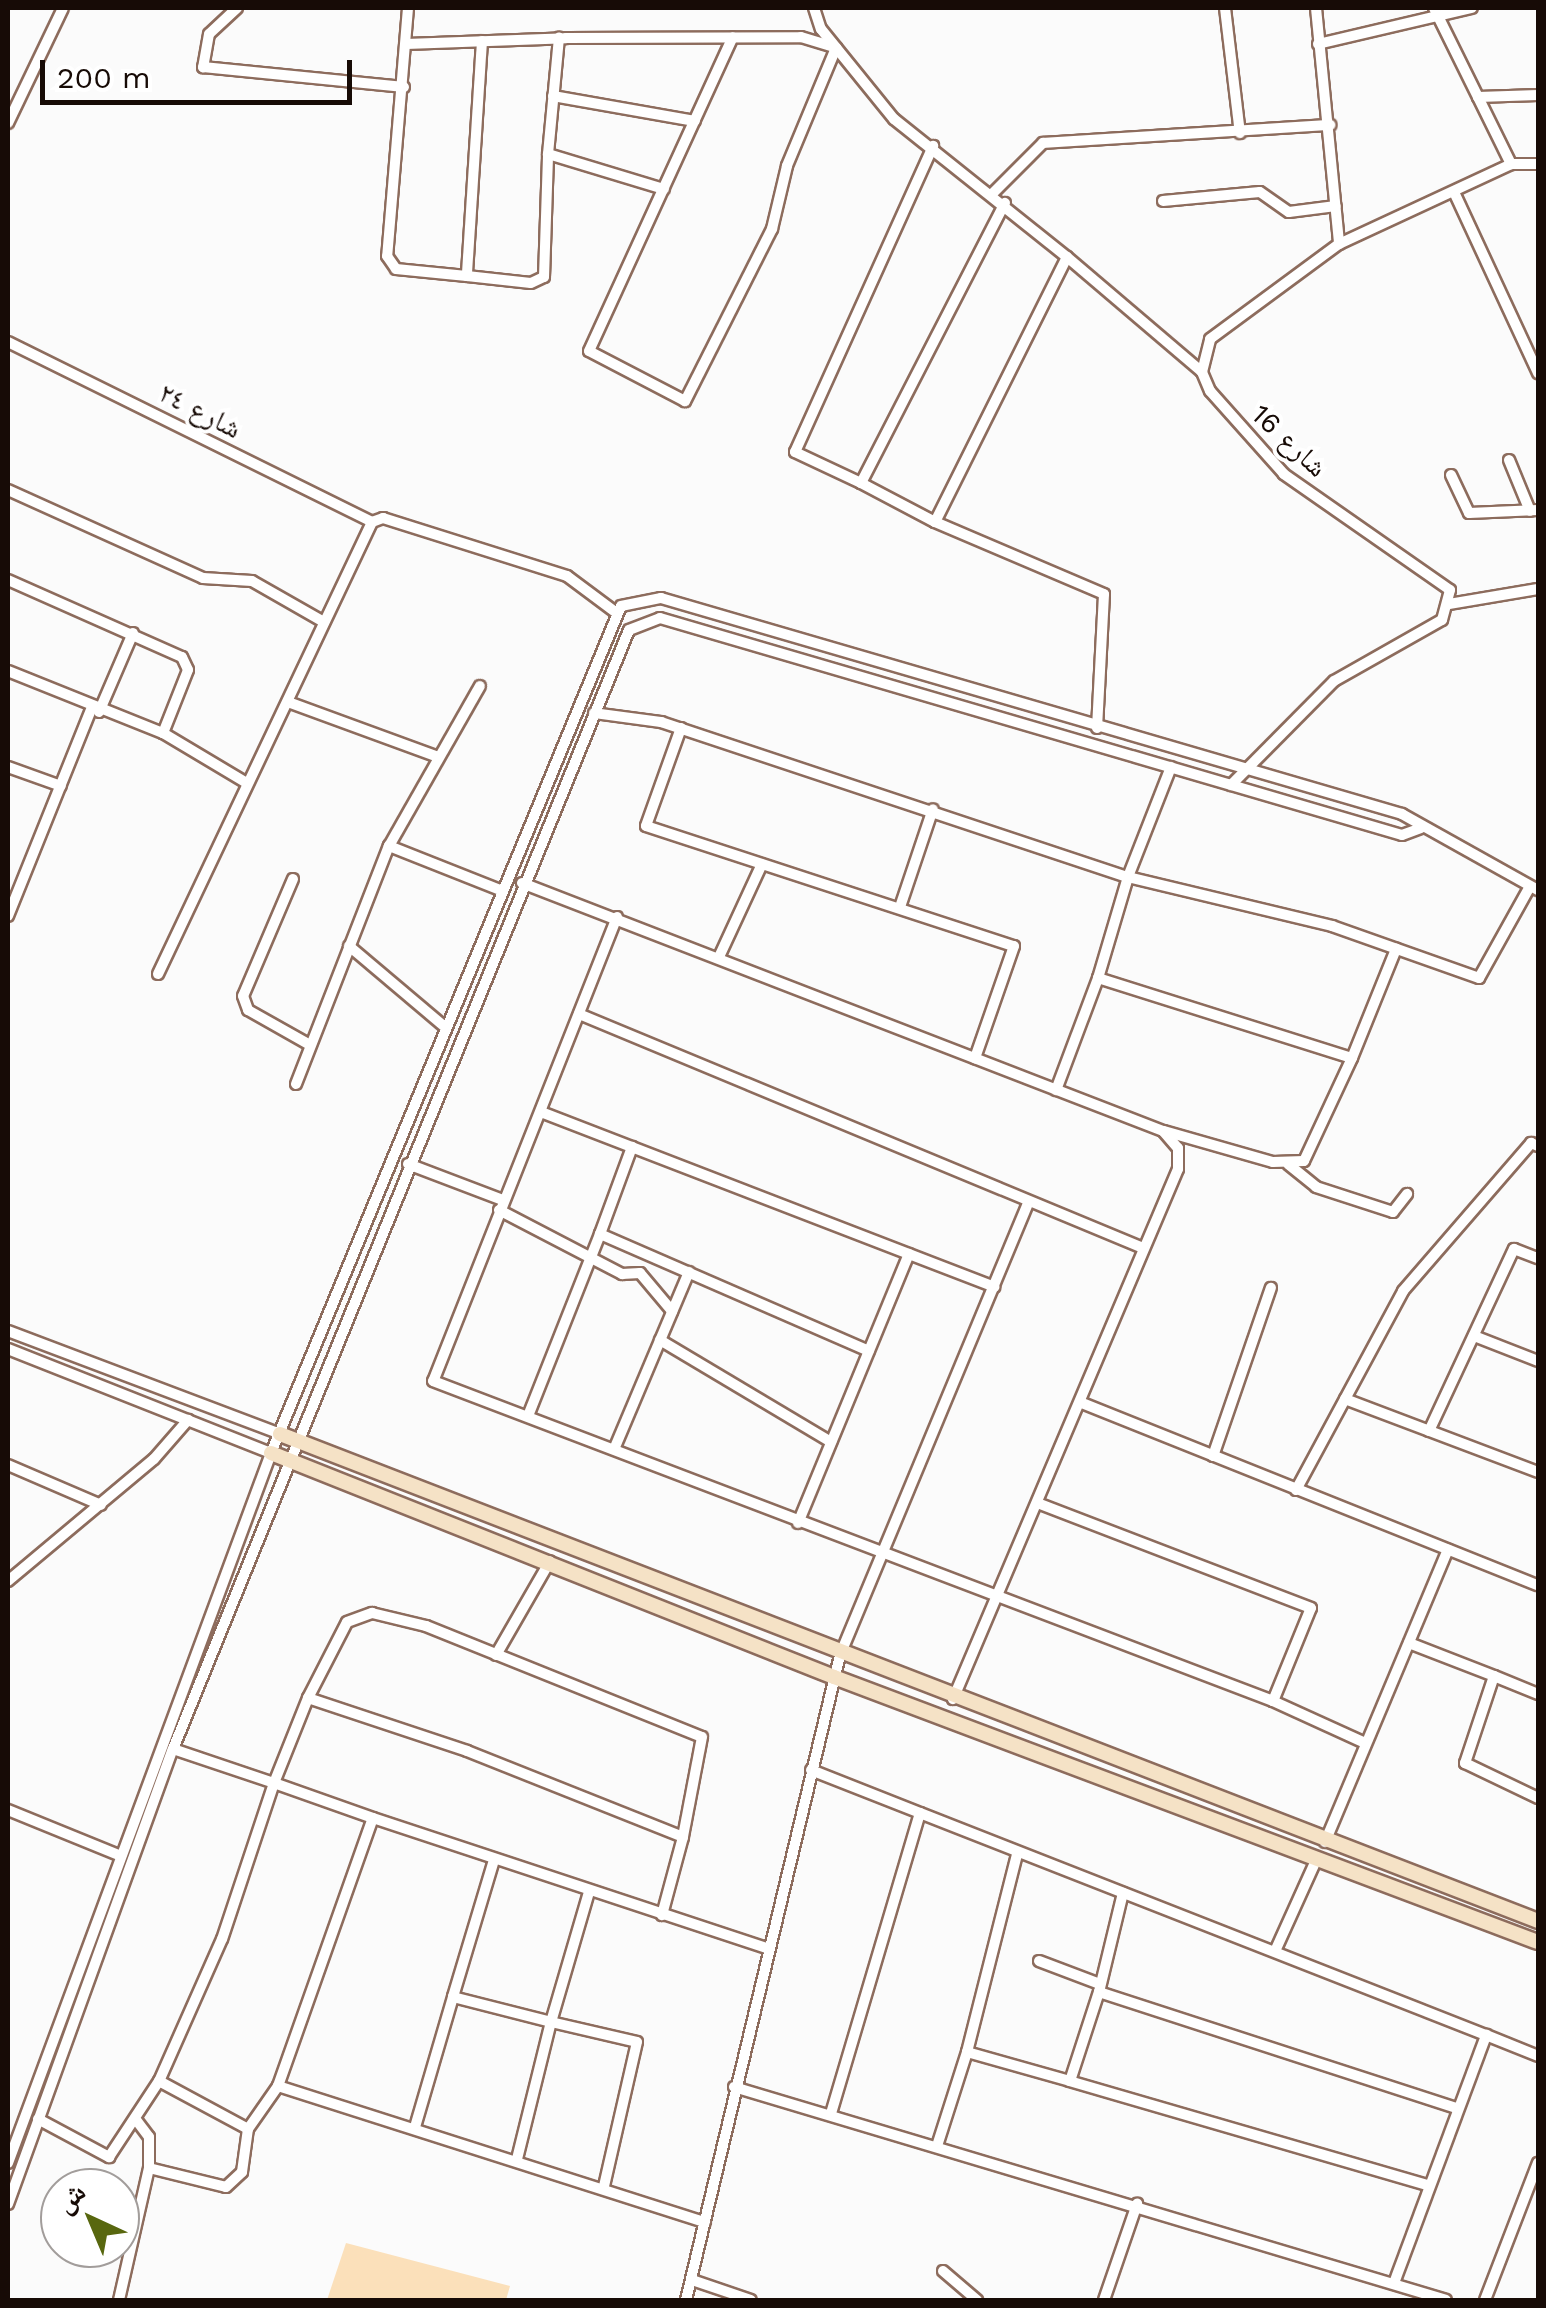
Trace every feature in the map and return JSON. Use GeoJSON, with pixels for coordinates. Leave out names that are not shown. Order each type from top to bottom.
{"type":"FeatureCollection","features":[{"type":"Feature","properties":{"kind":"street"},"geometry":{"type":"LineString","coordinates":[[8,123],[63,8]]}},
{"type":"Feature","properties":{"kind":"street"},"geometry":{"type":"LineString","coordinates":[[237,8],[209,34],[203,67],[404,87]]}},
{"type":"Feature","properties":{"kind":"street"},"geometry":{"type":"LineString","coordinates":[[408,8],[386,256],[396,269],[531,283],[544,277],[548,154],[558,38]]}},
{"type":"Feature","properties":{"kind":"street","name":"شارع 16"},"geometry":{"type":"LineString","coordinates":[[814,8],[836,48],[894,119],[993,193],[1202,372],[1233,421],[1284,474],[1438,575],[1449,604]]}},
{"type":"Feature","properties":{"kind":"street"},"geometry":{"type":"LineString","coordinates":[[1224,8],[1240,132]]}},
{"type":"Feature","properties":{"kind":"street"},"geometry":{"type":"LineString","coordinates":[[1316,8],[1339,244]]}},
{"type":"Feature","properties":{"kind":"street"},"geometry":{"type":"LineString","coordinates":[[1318,44],[1436,12],[1472,8]]}},
{"type":"Feature","properties":{"kind":"street"},"geometry":{"type":"LineString","coordinates":[[1436,12],[1511,164]]}},
{"type":"Feature","properties":{"kind":"street"},"geometry":{"type":"LineString","coordinates":[[406,44],[558,38],[733,37],[801,37],[836,48],[787,166],[772,229],[685,401],[589,351],[733,37]]}},
{"type":"Feature","properties":{"kind":"street"},"geometry":{"type":"LineString","coordinates":[[467,276],[482,41]]}},
{"type":"Feature","properties":{"kind":"street"},"geometry":{"type":"LineString","coordinates":[[1478,96],[1538,95]]}},
{"type":"Feature","properties":{"kind":"street"},"geometry":{"type":"LineString","coordinates":[[553,96],[695,121]]}},
{"type":"Feature","properties":{"kind":"street"},"geometry":{"type":"LineString","coordinates":[[993,193],[1043,143],[1330,125]]}},
{"type":"Feature","properties":{"kind":"street"},"geometry":{"type":"LineString","coordinates":[[933,146],[795,452],[934,522],[1104,594],[1097,728]]}},
{"type":"Feature","properties":{"kind":"street"},"geometry":{"type":"LineString","coordinates":[[548,154],[664,189]]}},
{"type":"Feature","properties":{"kind":"street"},"geometry":{"type":"LineString","coordinates":[[1202,372],[1210,338],[1339,244],[1511,164],[1538,164]]}},
{"type":"Feature","properties":{"kind":"street"},"geometry":{"type":"LineString","coordinates":[[1163,200],[1260,192],[1289,212],[1336,206]]}},
{"type":"Feature","properties":{"kind":"street"},"geometry":{"type":"LineString","coordinates":[[1454,192],[1538,374]]}},
{"type":"Feature","properties":{"kind":"street"},"geometry":{"type":"LineString","coordinates":[[861,483],[1005,203]]}},
{"type":"Feature","properties":{"kind":"street"},"geometry":{"type":"LineString","coordinates":[[934,522],[1067,257]]}},
{"type":"Feature","properties":{"kind":"street","name":"شارع ٢٤"},"geometry":{"type":"LineString","coordinates":[[8,342],[372,522],[383,518],[566,576],[614,611]]}},
{"type":"Feature","properties":{"kind":"street"},"geometry":{"type":"LineString","coordinates":[[1451,474],[1469,513],[1534,510],[1508,460]]}},
{"type":"Feature","properties":{"kind":"street"},"geometry":{"type":"LineString","coordinates":[[8,490],[203,578],[252,581],[324,622]]}},
{"type":"Feature","properties":{"kind":"street"},"geometry":{"type":"LineString","coordinates":[[158,974],[372,522]]}},
{"type":"Feature","properties":{"kind":"street"},"geometry":{"type":"LineString","coordinates":[[8,580],[133,633],[187,665],[162,733]]}},
{"type":"Feature","properties":{"kind":"street"},"geometry":{"type":"LineString","coordinates":[[1231,786],[1242,770],[1323,690],[1442,620],[1449,604],[1538,589]]}},
{"type":"Feature","properties":{"kind":"street"},"geometry":{"type":"LineString","coordinates":[[8,2162],[271,1453],[614,611],[661,598],[1402,814],[1533,890],[1479,978],[1396,948],[1128,877],[681,728],[594,712]]}},
{"type":"Feature","properties":{"kind":"street"},"geometry":{"type":"LineString","coordinates":[[8,2204],[173,1749],[522,883],[629,630],[660,618],[1402,835],[1421,828]]}},
{"type":"Feature","properties":{"kind":"street"},"geometry":{"type":"LineString","coordinates":[[8,916],[60,786],[133,633]]}},
{"type":"Feature","properties":{"kind":"street"},"geometry":{"type":"LineString","coordinates":[[8,671],[95,711],[162,733],[248,783]]}},
{"type":"Feature","properties":{"kind":"street"},"geometry":{"type":"LineString","coordinates":[[296,1084],[390,846],[480,686]]}},
{"type":"Feature","properties":{"kind":"street"},"geometry":{"type":"LineString","coordinates":[[288,702],[438,757]]}},
{"type":"Feature","properties":{"kind":"street"},"geometry":{"type":"LineString","coordinates":[[681,728],[646,826],[1014,946],[975,1058]]}},
{"type":"Feature","properties":{"kind":"street"},"geometry":{"type":"LineString","coordinates":[[8,767],[60,786]]}},
{"type":"Feature","properties":{"kind":"street"},"geometry":{"type":"LineString","coordinates":[[1056,1090],[1098,978],[1128,877],[1171,767]]}},
{"type":"Feature","properties":{"kind":"street"},"geometry":{"type":"LineString","coordinates":[[900,907],[933,809]]}},
{"type":"Feature","properties":{"kind":"street"},"geometry":{"type":"LineString","coordinates":[[390,846],[500,890]]}},
{"type":"Feature","properties":{"kind":"street"},"geometry":{"type":"LineString","coordinates":[[718,957],[762,864]]}},
{"type":"Feature","properties":{"kind":"street"},"geometry":{"type":"LineString","coordinates":[[293,879],[243,996],[248,1010],[310,1045]]}},
{"type":"Feature","properties":{"kind":"street"},"geometry":{"type":"LineString","coordinates":[[522,883],[1163,1130],[1288,1164],[1316,1187],[1393,1212],[1407,1194]]}},
{"type":"Feature","properties":{"kind":"street"},"geometry":{"type":"LineString","coordinates":[[617,917],[433,1381],[614,1447],[883,1558],[1273,1700],[1363,1742]]}},
{"type":"Feature","properties":{"kind":"street"},"geometry":{"type":"LineString","coordinates":[[348,946],[444,1027]]}},
{"type":"Feature","properties":{"kind":"street"},"geometry":{"type":"LineString","coordinates":[[1288,1164],[1304,1161],[1352,1058],[1396,948]]}},
{"type":"Feature","properties":{"kind":"street"},"geometry":{"type":"LineString","coordinates":[[1098,978],[1352,1058]]}},
{"type":"Feature","properties":{"kind":"street"},"geometry":{"type":"LineString","coordinates":[[579,1014],[1144,1248]]}},
{"type":"Feature","properties":{"kind":"street"},"geometry":{"type":"LineString","coordinates":[[541,1112],[994,1287]]}},
{"type":"Feature","properties":{"kind":"street"},"geometry":{"type":"LineString","coordinates":[[953,1700],[1178,1169],[1178,1148],[1163,1130]]}},
{"type":"Feature","properties":{"kind":"street"},"geometry":{"type":"LineString","coordinates":[[1296,1490],[1403,1291],[1531,1143],[1538,1146]]}},
{"type":"Feature","properties":{"kind":"street"},"geometry":{"type":"LineString","coordinates":[[528,1416],[632,1146]]}},
{"type":"Feature","properties":{"kind":"street"},"geometry":{"type":"LineString","coordinates":[[408,1164],[501,1205],[586,1258],[631,1277],[640,1274],[672,1311]]}},
{"type":"Feature","properties":{"kind":"street"},"geometry":{"type":"LineString","coordinates":[[686,2300],[734,2086],[840,1655],[1028,1203]]}},
{"type":"Feature","properties":{"kind":"street"},"geometry":{"type":"LineString","coordinates":[[600,1234],[869,1350]]}},
{"type":"Feature","properties":{"kind":"street"},"geometry":{"type":"LineString","coordinates":[[1430,1431],[1514,1248],[1538,1258]]}},
{"type":"Feature","properties":{"kind":"street"},"geometry":{"type":"LineString","coordinates":[[798,1522],[910,1254]]}},
{"type":"Feature","properties":{"kind":"street"},"geometry":{"type":"LineString","coordinates":[[614,1447],[689,1272]]}},
{"type":"Feature","properties":{"kind":"street"},"geometry":{"type":"LineString","coordinates":[[1213,1456],[1271,1288]]}},
{"type":"Feature","properties":{"kind":"street"},"geometry":{"type":"LineString","coordinates":[[8,1330],[953,1700],[1538,1921]]}},
{"type":"Feature","properties":{"kind":"street"},"geometry":{"type":"LineString","coordinates":[[1474,1336],[1538,1361]]}},
{"type":"Feature","properties":{"kind":"street"},"geometry":{"type":"LineString","coordinates":[[660,1340],[831,1442]]}},
{"type":"Feature","properties":{"kind":"street"},"geometry":{"type":"LineString","coordinates":[[8,1349],[550,1559],[834,1677],[1538,1942]]}},
{"type":"Feature","properties":{"kind":"street"},"geometry":{"type":"LineString","coordinates":[[1345,1399],[1538,1472]]}},
{"type":"Feature","properties":{"kind":"street"},"geometry":{"type":"LineString","coordinates":[[1082,1403],[1538,1585]]}},
{"type":"Feature","properties":{"kind":"street"},"geometry":{"type":"LineString","coordinates":[[8,1581],[101,1505],[188,1420]]}},
{"type":"Feature","properties":{"kind":"street"},"geometry":{"type":"LineString","coordinates":[[8,1465],[101,1505]]}},
{"type":"Feature","properties":{"kind":"street"},"geometry":{"type":"LineString","coordinates":[[1038,1503],[1311,1608],[1273,1700]]}},
{"type":"Feature","properties":{"kind":"street"},"geometry":{"type":"LineString","coordinates":[[1325,1842],[1363,1742],[1448,1550]]}},
{"type":"Feature","properties":{"kind":"street"},"geometry":{"type":"LineString","coordinates":[[496,1655],[550,1559]]}},
{"type":"Feature","properties":{"kind":"street"},"geometry":{"type":"LineString","coordinates":[[38,2119],[98,2158],[120,2146],[159,2081],[222,1939],[274,1783],[308,1698],[347,1622],[372,1613],[496,1655],[702,1737],[662,1915]]}},
{"type":"Feature","properties":{"kind":"street"},"geometry":{"type":"LineString","coordinates":[[1409,1642],[1538,1694]]}},
{"type":"Feature","properties":{"kind":"street"},"geometry":{"type":"LineString","coordinates":[[1494,1676],[1465,1764],[1538,1798]]}},
{"type":"Feature","properties":{"kind":"street"},"geometry":{"type":"LineString","coordinates":[[308,1698],[682,1836]]}},
{"type":"Feature","properties":{"kind":"street"},"geometry":{"type":"LineString","coordinates":[[173,1749],[768,1949]]}},
{"type":"Feature","properties":{"kind":"street"},"geometry":{"type":"LineString","coordinates":[[812,1770],[1017,1854],[1276,1949],[1538,2056]]}},
{"type":"Feature","properties":{"kind":"street"},"geometry":{"type":"LineString","coordinates":[[8,1810],[119,1855]]}},
{"type":"Feature","properties":{"kind":"street"},"geometry":{"type":"LineString","coordinates":[[831,2113],[920,1813]]}},
{"type":"Feature","properties":{"kind":"street"},"geometry":{"type":"LineString","coordinates":[[150,2168],[226,2187],[242,2172],[248,2128],[278,2086],[373,1818]]}},
{"type":"Feature","properties":{"kind":"street"},"geometry":{"type":"LineString","coordinates":[[938,2146],[968,2052],[1017,1854]]}},
{"type":"Feature","properties":{"kind":"street"},"geometry":{"type":"LineString","coordinates":[[1276,1949],[1317,1858]]}},
{"type":"Feature","properties":{"kind":"street"},"geometry":{"type":"LineString","coordinates":[[415,2128],[494,1860]]}},
{"type":"Feature","properties":{"kind":"street"},"geometry":{"type":"LineString","coordinates":[[516,2159],[590,1892]]}},
{"type":"Feature","properties":{"kind":"street"},"geometry":{"type":"LineString","coordinates":[[1070,2082],[1123,1892]]}},
{"type":"Feature","properties":{"kind":"street"},"geometry":{"type":"LineString","coordinates":[[1039,1961],[1099,1988],[1454,2108]]}},
{"type":"Feature","properties":{"kind":"street"},"geometry":{"type":"LineString","coordinates":[[453,1997],[638,2042],[604,2186]]}},
{"type":"Feature","properties":{"kind":"street"},"geometry":{"type":"LineString","coordinates":[[1394,2283],[1454,2108],[1486,2035]]}},
{"type":"Feature","properties":{"kind":"street"},"geometry":{"type":"LineString","coordinates":[[968,2052],[1427,2186]]}},
{"type":"Feature","properties":{"kind":"street"},"geometry":{"type":"LineString","coordinates":[[159,2081],[248,2128]]}},
{"type":"Feature","properties":{"kind":"street"},"geometry":{"type":"LineString","coordinates":[[278,2086],[604,2186],[705,2222]]}},
{"type":"Feature","properties":{"kind":"street"},"geometry":{"type":"LineString","coordinates":[[734,2086],[1138,2204],[1446,2300]]}},
{"type":"Feature","properties":{"kind":"street"},"geometry":{"type":"LineString","coordinates":[[118,2300],[150,2168],[149,2137],[137,2120]]}},
{"type":"Feature","properties":{"kind":"street"},"geometry":{"type":"LineString","coordinates":[[1485,2300],[1538,2163]]}},
{"type":"Feature","properties":{"kind":"street"},"geometry":{"type":"LineString","coordinates":[[1104,2300],[1138,2204]]}},
{"type":"Feature","properties":{"kind":"street"},"geometry":{"type":"LineString","coordinates":[[944,2272],[977,2300]]}},
{"type":"Feature","properties":{"kind":"street"},"geometry":{"type":"LineString","coordinates":[[692,2280],[751,2300]]}},
{"type":"Feature","properties":{"kind":"building"},"geometry":{"type":"Polygon","coordinates":[[[346,2243],[510,2286],[506,2300],[327,2300],[346,2243]]]}}]}
